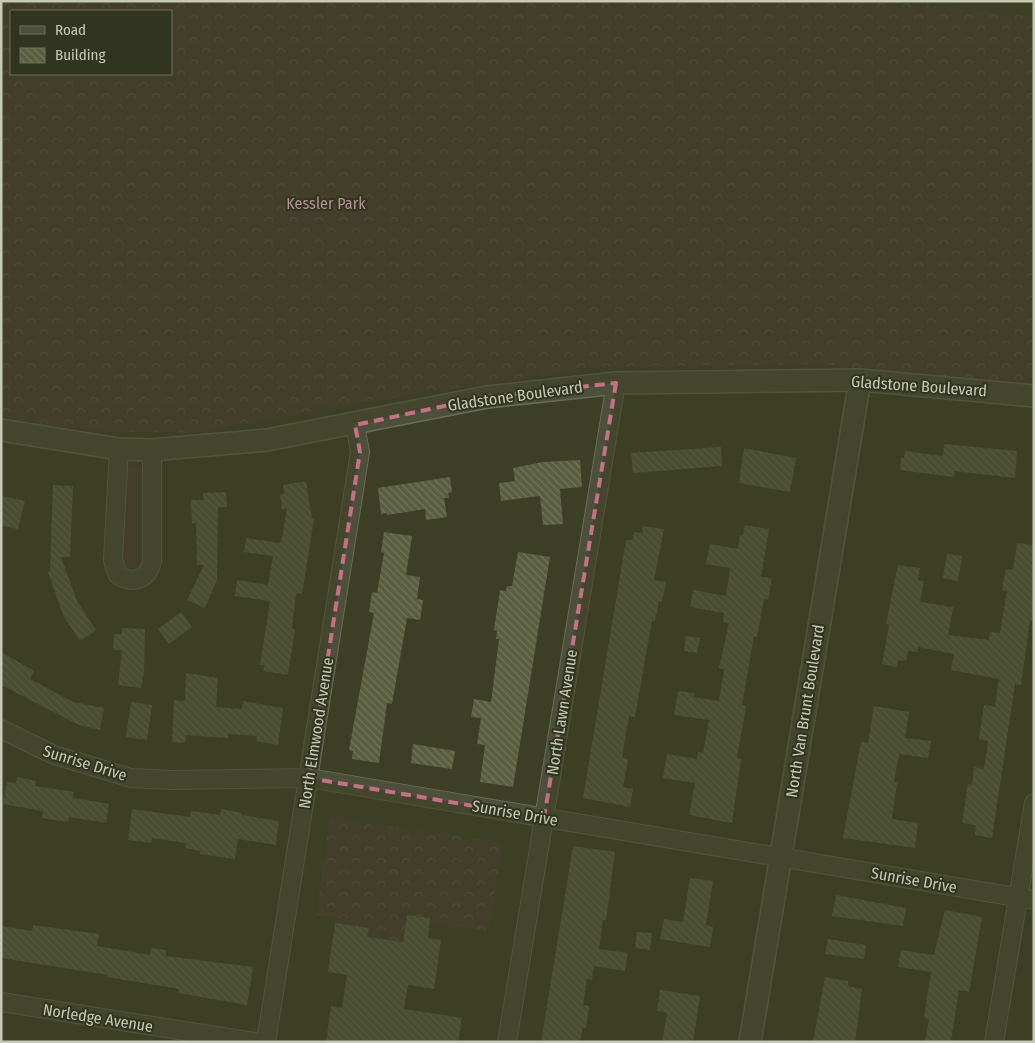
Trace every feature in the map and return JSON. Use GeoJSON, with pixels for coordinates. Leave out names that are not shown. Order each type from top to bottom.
{"type":"FeatureCollection","features":[{"type":"Feature","properties":{"kind":"street","name":"Gladstone Boulevard"},"geometry":{"type":"LineString","coordinates":[[1,430],[119,449],[152,450],[267,440],[355,424],[487,396],[616,382],[860,380],[1034,396]]}},
{"type":"Feature","properties":{"kind":"street","name":"North Van Brunt Boulevard"},"geometry":{"type":"LineString","coordinates":[[750,1042],[860,380]]}},
{"type":"Feature","properties":{"kind":"street","name":"North Lawn Avenue"},"geometry":{"type":"LineString","coordinates":[[507,1042],[616,382]]}},
{"type":"Feature","properties":{"kind":"street","name":"North Elmwood Avenue"},"geometry":{"type":"LineString","coordinates":[[266,1042],[360,452],[355,424]]}},
{"type":"Feature","properties":{"kind":"street"},"geometry":{"type":"LineString","coordinates":[[119,449],[113,560],[118,575],[130,580],[145,576],[150,570],[152,562],[152,450]]}},
{"type":"Feature","properties":{"kind":"street","name":"Sunrise Drive"},"geometry":{"type":"LineString","coordinates":[[1,729],[54,755],[131,778],[172,780],[308,778],[1026,899]]}},
{"type":"Feature","properties":{"kind":"street"},"geometry":{"type":"LineString","coordinates":[[994,1042],[1026,899],[1034,803]]}},
{"type":"Feature","properties":{"kind":"street","name":"Norledge Avenue"},"geometry":{"type":"LineString","coordinates":[[1,1002],[254,1042]]}},
{"type":"Feature","properties":{"kind":"highlighted area"},"geometry":{"type":"Polygon","coordinates":[[[616,383],[544,818],[309,778],[360,452],[355,425],[487,397],[616,383]]]}},
{"type":"Feature","properties":{"kind":"green space","name":"Kessler Park"},"geometry":{"type":"Polygon","coordinates":[[[1,1],[891,1],[1034,17],[1034,388],[825,364],[598,367],[337,406],[192,433],[98,431],[44,425],[1,416],[1,1]]]}},
{"type":"Feature","properties":{"kind":"green space"},"geometry":{"type":"Polygon","coordinates":[[[132,465],[144,468],[144,561],[132,568],[120,563],[127,469],[132,465]]]}},
{"type":"Feature","properties":{"kind":"green space"},"geometry":{"type":"Polygon","coordinates":[[[330,817],[503,843],[489,931],[430,922],[430,918],[407,915],[403,942],[367,937],[369,929],[335,923],[335,918],[316,915],[330,817]]]}},
{"type":"Feature","properties":{"kind":"building"},"geometry":{"type":"Polygon","coordinates":[[[944,444],[1017,451],[1015,478],[955,471],[954,477],[900,470],[901,458],[904,458],[905,451],[943,456],[944,444]]]}},
{"type":"Feature","properties":{"kind":"building"},"geometry":{"type":"Polygon","coordinates":[[[721,447],[722,466],[633,473],[631,453],[721,447]]]}},
{"type":"Feature","properties":{"kind":"building"},"geometry":{"type":"Polygon","coordinates":[[[744,448],[796,458],[790,492],[739,483],[744,448]]]}},
{"type":"Feature","properties":{"kind":"building"},"geometry":{"type":"Polygon","coordinates":[[[580,460],[582,487],[560,489],[563,524],[543,525],[540,496],[501,501],[499,483],[515,481],[513,468],[543,462],[580,460]]]}},
{"type":"Feature","properties":{"kind":"building"},"geometry":{"type":"Polygon","coordinates":[[[450,477],[452,492],[448,493],[449,498],[444,498],[447,517],[426,520],[425,509],[387,515],[387,513],[381,514],[378,488],[450,477]]]}},
{"type":"Feature","properties":{"kind":"building"},"geometry":{"type":"Polygon","coordinates":[[[306,481],[312,518],[314,519],[302,594],[296,593],[292,629],[295,629],[288,675],[263,671],[265,665],[260,665],[270,601],[235,596],[237,580],[268,585],[273,556],[244,552],[246,538],[281,543],[287,508],[282,509],[280,494],[284,494],[283,485],[306,481]]]}},
{"type":"Feature","properties":{"kind":"building"},"geometry":{"type":"Polygon","coordinates":[[[53,485],[73,486],[70,557],[61,557],[77,601],[96,630],[80,641],[63,615],[48,572],[50,571],[53,485]]]}},
{"type":"Feature","properties":{"kind":"building"},"geometry":{"type":"Polygon","coordinates":[[[226,492],[227,507],[218,507],[217,580],[205,608],[187,600],[204,565],[197,565],[196,523],[192,523],[191,500],[204,500],[203,493],[226,492]]]}},
{"type":"Feature","properties":{"kind":"building"},"geometry":{"type":"Polygon","coordinates":[[[3,496],[25,501],[18,529],[1,526],[3,496]]]}},
{"type":"Feature","properties":{"kind":"building"},"geometry":{"type":"Polygon","coordinates":[[[745,525],[769,529],[761,577],[772,578],[768,600],[764,599],[757,637],[754,636],[742,705],[746,706],[737,758],[741,759],[732,823],[689,815],[695,783],[663,778],[667,754],[697,759],[698,752],[703,753],[709,720],[674,715],[678,691],[694,693],[694,697],[719,701],[724,669],[719,668],[729,623],[723,622],[724,613],[690,607],[693,590],[726,596],[730,568],[706,564],[710,544],[738,549],[740,535],[743,535],[745,525]]]}},
{"type":"Feature","properties":{"kind":"building"},"geometry":{"type":"Polygon","coordinates":[[[642,526],[664,529],[654,580],[666,582],[662,602],[659,601],[655,621],[652,621],[635,717],[629,716],[622,758],[628,759],[623,787],[633,789],[630,807],[583,798],[626,540],[632,540],[634,532],[643,533],[642,526]]]}},
{"type":"Feature","properties":{"kind":"building"},"geometry":{"type":"Polygon","coordinates":[[[384,532],[412,536],[406,575],[420,577],[417,599],[423,600],[420,620],[407,618],[392,704],[387,703],[379,763],[352,759],[353,751],[349,750],[374,613],[369,612],[372,592],[377,593],[384,553],[381,552],[384,532]]]}},
{"type":"Feature","properties":{"kind":"building"},"geometry":{"type":"Polygon","coordinates":[[[1017,543],[1034,545],[1034,622],[1030,621],[1021,685],[1015,684],[992,838],[975,835],[976,825],[962,823],[968,784],[972,785],[974,767],[984,769],[988,741],[979,739],[984,705],[995,707],[999,679],[951,670],[954,654],[918,647],[918,652],[908,651],[906,661],[898,660],[897,667],[882,664],[889,625],[886,624],[898,565],[920,568],[918,580],[924,581],[920,602],[953,607],[948,635],[989,640],[990,632],[1000,633],[1007,591],[1002,590],[1006,569],[1013,570],[1017,543]]]}},
{"type":"Feature","properties":{"kind":"building"},"geometry":{"type":"Polygon","coordinates":[[[518,552],[550,557],[513,787],[480,782],[485,745],[477,744],[481,718],[471,717],[474,699],[491,702],[499,639],[496,639],[497,631],[494,630],[500,590],[506,591],[507,586],[512,586],[518,552]]]}},
{"type":"Feature","properties":{"kind":"building"},"geometry":{"type":"Polygon","coordinates":[[[947,554],[962,556],[958,581],[943,578],[947,554]]]}},
{"type":"Feature","properties":{"kind":"building"},"geometry":{"type":"Polygon","coordinates":[[[181,612],[192,627],[169,644],[158,629],[181,612]]]}},
{"type":"Feature","properties":{"kind":"building"},"geometry":{"type":"Polygon","coordinates":[[[122,628],[145,629],[144,673],[141,688],[118,685],[122,650],[113,650],[114,634],[122,634],[122,628]]]}},
{"type":"Feature","properties":{"kind":"building"},"geometry":{"type":"Polygon","coordinates":[[[686,636],[700,638],[697,653],[684,651],[686,636]]]}},
{"type":"Feature","properties":{"kind":"building"},"geometry":{"type":"Polygon","coordinates":[[[1,652],[34,671],[30,679],[73,702],[104,708],[100,730],[79,725],[1,685],[1,652]]]}},
{"type":"Feature","properties":{"kind":"building"},"geometry":{"type":"Polygon","coordinates":[[[186,673],[218,678],[216,707],[242,709],[243,701],[283,708],[278,745],[256,741],[257,736],[228,734],[228,738],[186,735],[185,743],[172,742],[174,700],[185,701],[186,673]]]}},
{"type":"Feature","properties":{"kind":"building"},"geometry":{"type":"Polygon","coordinates":[[[131,702],[152,705],[147,740],[126,737],[131,702]]]}},
{"type":"Feature","properties":{"kind":"building"},"geometry":{"type":"Polygon","coordinates":[[[874,706],[909,712],[905,738],[931,741],[928,758],[899,754],[894,782],[897,783],[892,819],[918,823],[915,848],[843,838],[861,742],[868,743],[874,706]]]}},
{"type":"Feature","properties":{"kind":"building"},"geometry":{"type":"Polygon","coordinates":[[[413,744],[455,751],[452,769],[411,763],[413,744]]]}},
{"type":"Feature","properties":{"kind":"building"},"geometry":{"type":"Polygon","coordinates":[[[17,777],[36,781],[35,786],[74,792],[73,798],[109,804],[106,823],[69,817],[68,822],[42,818],[43,811],[3,804],[7,782],[16,783],[17,777]]]}},
{"type":"Feature","properties":{"kind":"building"},"geometry":{"type":"Polygon","coordinates":[[[132,809],[190,817],[191,811],[220,815],[221,809],[242,813],[242,815],[279,821],[276,845],[238,839],[235,859],[200,854],[201,851],[185,848],[186,843],[152,838],[151,843],[128,840],[132,809]]]}},
{"type":"Feature","properties":{"kind":"building"},"geometry":{"type":"Polygon","coordinates":[[[573,846],[615,852],[606,920],[603,920],[599,949],[628,953],[625,971],[594,966],[592,980],[587,979],[583,1005],[589,1006],[586,1028],[583,1027],[580,1042],[541,1042],[573,846]]]}},
{"type":"Feature","properties":{"kind":"building"},"geometry":{"type":"Polygon","coordinates":[[[690,878],[713,881],[706,925],[713,927],[710,947],[660,939],[664,919],[683,922],[690,878]]]}},
{"type":"Feature","properties":{"kind":"building"},"geometry":{"type":"Polygon","coordinates":[[[836,895],[906,908],[903,926],[832,916],[836,895]]]}},
{"type":"Feature","properties":{"kind":"building"},"geometry":{"type":"Polygon","coordinates":[[[945,910],[982,917],[969,992],[959,990],[951,1042],[925,1042],[929,1019],[924,1018],[931,972],[898,967],[901,950],[934,955],[945,910]]]}},
{"type":"Feature","properties":{"kind":"building"},"geometry":{"type":"Polygon","coordinates":[[[407,915],[430,918],[428,938],[441,940],[434,989],[408,985],[404,1009],[462,1018],[458,1042],[326,1042],[331,1006],[342,1008],[347,975],[328,972],[335,923],[369,928],[367,937],[403,942],[407,915]]]}},
{"type":"Feature","properties":{"kind":"building"},"geometry":{"type":"Polygon","coordinates":[[[33,925],[99,934],[97,946],[150,955],[151,948],[166,950],[166,956],[253,967],[247,1005],[178,993],[179,989],[107,977],[108,975],[1,958],[1,926],[32,931],[33,925]]]}},
{"type":"Feature","properties":{"kind":"building"},"geometry":{"type":"Polygon","coordinates":[[[637,932],[652,933],[650,950],[635,948],[637,932]]]}},
{"type":"Feature","properties":{"kind":"building"},"geometry":{"type":"Polygon","coordinates":[[[828,939],[866,945],[864,959],[825,954],[828,939]]]}},
{"type":"Feature","properties":{"kind":"building"},"geometry":{"type":"Polygon","coordinates":[[[825,977],[848,981],[848,986],[862,989],[855,1042],[813,1042],[825,977]]]}},
{"type":"Feature","properties":{"kind":"building"},"geometry":{"type":"Polygon","coordinates":[[[660,990],[700,996],[693,1042],[662,1042],[667,1013],[657,1011],[660,990]]]}}]}
